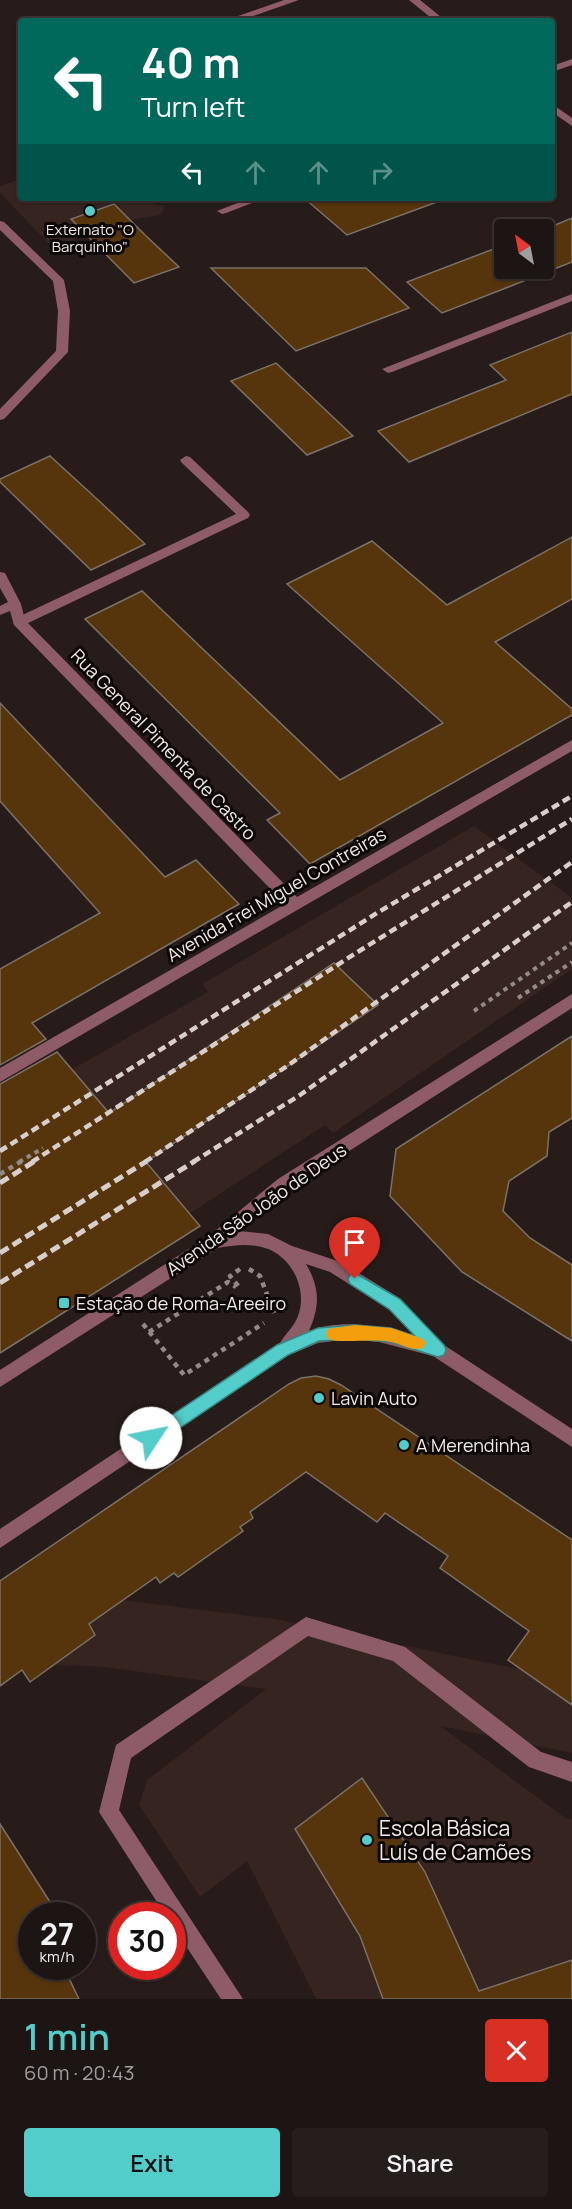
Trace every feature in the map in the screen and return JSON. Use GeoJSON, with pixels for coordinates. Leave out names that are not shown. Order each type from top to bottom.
{"type":"FeatureCollection","features":[{"type":"Feature","properties":{"kind":"street"},"geometry":{"type":"LineString","coordinates":[[238,18],[294,0]]}},
{"type":"Feature","properties":{"kind":"street"},"geometry":{"type":"LineString","coordinates":[[414,0],[437,18]]}},
{"type":"Feature","properties":{"kind":"street"},"geometry":{"type":"LineString","coordinates":[[555,68],[572,62]]}},
{"type":"Feature","properties":{"kind":"street"},"geometry":{"type":"LineString","coordinates":[[555,110],[572,107]]}},
{"type":"Feature","properties":{"kind":"street"},"geometry":{"type":"LineString","coordinates":[[555,110],[572,123]]}},
{"type":"Feature","properties":{"kind":"street"},"geometry":{"type":"LineString","coordinates":[[222,212],[252,201]]}},
{"type":"Feature","properties":{"kind":"street"},"geometry":{"type":"LineString","coordinates":[[0,224],[58,280],[64,310],[62,352],[0,416]]}},
{"type":"Feature","properties":{"kind":"street"},"geometry":{"type":"LineString","coordinates":[[388,369],[572,297]]}},
{"type":"Feature","properties":{"kind":"street"},"geometry":{"type":"LineString","coordinates":[[20,622],[244,515],[186,460]]}},
{"type":"Feature","properties":{"kind":"street","name":"Rua General Pimenta de Castro"},"geometry":{"type":"LineString","coordinates":[[0,576],[15,604],[20,622],[295,905]]}},
{"type":"Feature","properties":{"kind":"street"},"geometry":{"type":"LineString","coordinates":[[0,611],[15,604]]}},
{"type":"Feature","properties":{"kind":"street","name":"Avenida Frei Miguel Contreiras"},"geometry":{"type":"LineString","coordinates":[[0,1076],[572,745]]}},
{"type":"Feature","properties":{"kind":"street","name":"Avenida São João de Deus"},"geometry":{"type":"LineString","coordinates":[[0,1378],[215,1241],[284,1184],[572,1000]]}},
{"type":"Feature","properties":{"kind":"street"},"geometry":{"type":"LineString","coordinates":[[215,1241],[244,1237],[268,1241],[287,1251],[335,1267],[395,1304],[438,1350],[572,1439]]}},
{"type":"Feature","properties":{"kind":"street"},"geometry":{"type":"LineString","coordinates":[[283,1350],[301,1332],[309,1306],[308,1284],[287,1251]]}},
{"type":"Feature","properties":{"kind":"street"},"geometry":{"type":"LineString","coordinates":[[0,1539],[283,1350],[318,1335],[355,1332],[391,1335],[438,1350]]}},
{"type":"Feature","properties":{"kind":"street"},"geometry":{"type":"LineString","coordinates":[[233,1999],[109,1812],[123,1752],[306,1626],[398,1653],[536,1760],[572,1772]]}},
{"type":"Feature","properties":{"kind":"path"},"geometry":{"type":"LineString","coordinates":[[474,1011],[572,943]]}},
{"type":"Feature","properties":{"kind":"path"},"geometry":{"type":"LineString","coordinates":[[0,1174],[43,1148]]}},
{"type":"Feature","properties":{"kind":"path"},"geometry":{"type":"LineString","coordinates":[[143,1324],[184,1375],[275,1315],[260,1276],[245,1266],[230,1276],[240,1288],[228,1282],[150,1332]]}},
{"type":"Feature","properties":{"kind":"shaded area","name":"Externato \"O Barquinho\""},"geometry":{"type":"Polygon","coordinates":[[[18,180],[18,201],[138,201],[164,206],[161,215],[130,220],[52,247],[0,193],[0,186],[18,180]]]}},
{"type":"Feature","properties":{"kind":"shaded area"},"geometry":{"type":"Polygon","coordinates":[[[474,826],[572,898],[572,969],[333,1133],[325,1125],[189,1214],[0,1101],[71,1070],[208,992],[202,984],[474,826]]]}},
{"type":"Feature","properties":{"kind":"shaded area","name":"Escola Básica Luís de Camões"},"geometry":{"type":"Polygon","coordinates":[[[0,1593],[114,1599],[275,1619],[572,1680],[572,1753],[440,1726],[567,1819],[572,1819],[572,1999],[316,1999],[247,1861],[200,1897],[139,1805],[147,1780],[266,1689],[104,1667],[0,1662],[0,1593]]]}},
{"type":"Feature","properties":{"kind":"building"},"geometry":{"type":"Polygon","coordinates":[[[307,201],[437,201],[437,202],[347,235],[307,201]]]}},
{"type":"Feature","properties":{"kind":"building"},"geometry":{"type":"Polygon","coordinates":[[[114,204],[179,267],[134,283],[71,219],[114,204]]]}},
{"type":"Feature","properties":{"kind":"building"},"geometry":{"type":"Polygon","coordinates":[[[572,218],[572,262],[554,269],[554,225],[572,218]]]}},
{"type":"Feature","properties":{"kind":"building"},"geometry":{"type":"Polygon","coordinates":[[[494,249],[494,279],[529,279],[442,313],[407,282],[494,249]]]}},
{"type":"Feature","properties":{"kind":"building"},"geometry":{"type":"Polygon","coordinates":[[[211,268],[366,268],[409,308],[296,351],[211,268]]]}},
{"type":"Feature","properties":{"kind":"building"},"geometry":{"type":"Polygon","coordinates":[[[572,332],[572,394],[409,462],[378,431],[506,380],[490,365],[572,332]]]}},
{"type":"Feature","properties":{"kind":"building"},"geometry":{"type":"Polygon","coordinates":[[[276,363],[353,436],[307,455],[231,381],[276,363]]]}},
{"type":"Feature","properties":{"kind":"building"},"geometry":{"type":"Polygon","coordinates":[[[50,456],[145,544],[91,570],[0,482],[0,479],[50,456]]]}},
{"type":"Feature","properties":{"kind":"building"},"geometry":{"type":"Polygon","coordinates":[[[572,537],[572,599],[495,642],[572,709],[572,715],[310,864],[267,820],[280,813],[85,619],[142,591],[340,780],[443,723],[287,584],[372,541],[447,605],[572,537]]]}},
{"type":"Feature","properties":{"kind":"building"},"geometry":{"type":"Polygon","coordinates":[[[0,703],[165,877],[196,860],[239,904],[32,1023],[46,1039],[0,1065],[0,969],[100,913],[0,801],[0,703]]]}},
{"type":"Feature","properties":{"kind":"building"},"geometry":{"type":"Polygon","coordinates":[[[334,963],[378,1005],[146,1162],[200,1226],[0,1353],[0,1084],[57,1052],[109,1113],[334,963]]]}},
{"type":"Feature","properties":{"kind":"building"},"geometry":{"type":"Polygon","coordinates":[[[572,1036],[572,1118],[549,1132],[547,1156],[509,1181],[503,1211],[530,1238],[572,1265],[572,1341],[462,1272],[390,1196],[396,1149],[572,1036]]]}},
{"type":"Feature","properties":{"kind":"building"},"geometry":{"type":"Polygon","coordinates":[[[316,1376],[341,1385],[572,1540],[572,1705],[508,1660],[529,1631],[440,1568],[448,1556],[385,1513],[377,1522],[306,1472],[250,1512],[253,1518],[240,1527],[243,1531],[178,1577],[174,1573],[160,1583],[156,1577],[89,1624],[95,1635],[30,1682],[22,1670],[0,1686],[0,1581],[289,1384],[301,1378],[316,1376]]]}},
{"type":"Feature","properties":{"kind":"building"},"geometry":{"type":"Polygon","coordinates":[[[362,1778],[425,1872],[479,1991],[572,1960],[572,1999],[383,1999],[360,1936],[295,1829],[362,1778]]]}},
{"type":"Feature","properties":{"kind":"building"},"geometry":{"type":"Polygon","coordinates":[[[0,1824],[50,1902],[18,1902],[18,1980],[70,1980],[79,1999],[0,1999],[0,1824]]]}},
{"type":"Feature","properties":{"kind":"railway"},"geometry":{"type":"LineString","coordinates":[[0,1151],[377,913],[572,796]]}},
{"type":"Feature","properties":{"kind":"railway"},"geometry":{"type":"LineString","coordinates":[[32,1162],[356,953],[572,819]]}},
{"type":"Feature","properties":{"kind":"railway"},"geometry":{"type":"LineString","coordinates":[[145,1162],[290,1064],[572,862]]}},
{"type":"Feature","properties":{"kind":"railway"},"geometry":{"type":"LineString","coordinates":[[193,1162],[300,1095],[572,902]]}},
{"type":"Feature","properties":{"kind":"railway"},"geometry":{"type":"LineString","coordinates":[[0,1183],[35,1161]]}},
{"type":"Feature","properties":{"kind":"railway"},"geometry":{"type":"LineString","coordinates":[[0,1253],[147,1161]]}},
{"type":"Feature","properties":{"kind":"railway"},"geometry":{"type":"LineString","coordinates":[[0,1283],[195,1161]]}},
{"type":"Feature","properties":{"kind":"slow traffic"},"geometry":{"type":"LineString","coordinates":[[333,1334],[355,1332],[391,1335],[418,1343]]}},
{"type":"Feature","properties":{"kind":"place","name":"Externato \"O Barquinho\""},"geometry":{"type":"Point","coordinates":[90,211]}},
{"type":"Feature","properties":{"kind":"place","name":"Estação de Roma-Areeiro"},"geometry":{"type":"Point","coordinates":[64,1303]}},
{"type":"Feature","properties":{"kind":"place","name":"Lavin Auto"},"geometry":{"type":"Point","coordinates":[319,1398]}},
{"type":"Feature","properties":{"kind":"place","name":"A Merendinha"},"geometry":{"type":"Point","coordinates":[404,1445]}},
{"type":"Feature","properties":{"kind":"place","name":"Escola Básica Luís de Camões"},"geometry":{"type":"Point","coordinates":[367,1840]}},
{"type":"Feature","properties":{"kind":"route"},"geometry":{"type":"LineString","coordinates":[[151,1438],[283,1350],[318,1335],[355,1332],[391,1335],[438,1350],[395,1304],[355,1279]]}}]}
